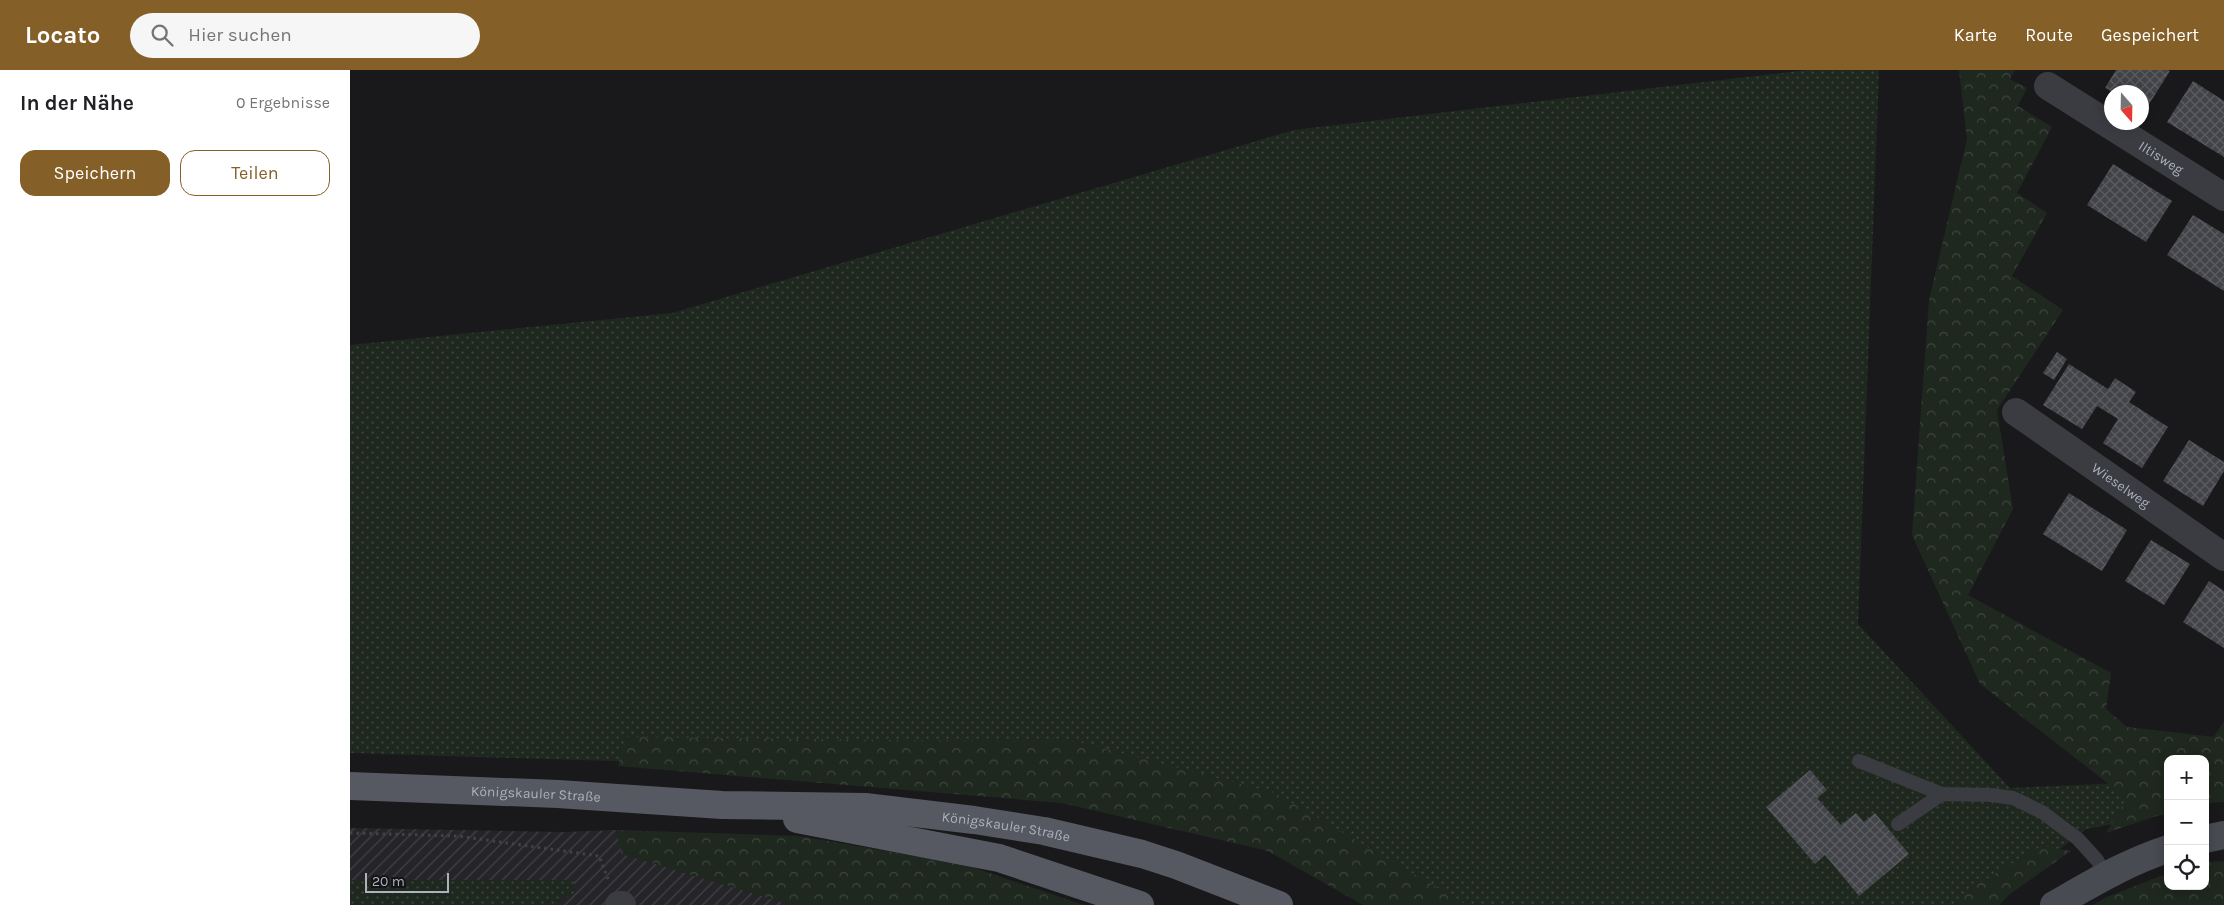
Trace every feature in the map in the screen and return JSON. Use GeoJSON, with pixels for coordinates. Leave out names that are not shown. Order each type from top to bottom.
{"type":"FeatureCollection","features":[{"type":"Feature","properties":{"kind":"main road","name":"Königskauler Straße"},"geometry":{"type":"LineString","coordinates":[[350,786],[558,794],[722,804],[865,807],[1044,831],[1159,860],[1279,905]]}},
{"type":"Feature","properties":{"kind":"main road","name":"Königskauler Straße"},"geometry":{"type":"LineString","coordinates":[[722,804],[999,858],[1140,905]]}},
{"type":"Feature","properties":{"kind":"main road"},"geometry":{"type":"LineString","coordinates":[[2209,838],[2224,835]]}},
{"type":"Feature","properties":{"kind":"main road"},"geometry":{"type":"LineString","coordinates":[[2054,905],[2106,875],[2146,856],[2164,850]]}},
{"type":"Feature","properties":{"kind":"street","name":"Iltisweg"},"geometry":{"type":"LineString","coordinates":[[2048,86],[2224,197]]}},
{"type":"Feature","properties":{"kind":"street","name":"Wieselweg"},"geometry":{"type":"LineString","coordinates":[[2016,412],[2221,549]]}},
{"type":"Feature","properties":{"kind":"lane"},"geometry":{"type":"LineString","coordinates":[[1859,762],[1942,794],[1991,795],[2013,798],[2028,804],[2065,828],[2088,848],[2106,875]]}},
{"type":"Feature","properties":{"kind":"lane"},"geometry":{"type":"LineString","coordinates":[[1898,824],[1942,794]]}},
{"type":"Feature","properties":{"kind":"path"},"geometry":{"type":"LineString","coordinates":[[350,832],[458,836],[599,856],[620,905]]}},
{"type":"Feature","properties":{"kind":"shaded area"},"geometry":{"type":"Polygon","coordinates":[[[350,828],[563,832],[616,830],[623,854],[791,905],[555,905],[555,903],[574,893],[350,880],[350,828]]]}},
{"type":"Feature","properties":{"kind":"green space"},"geometry":{"type":"Polygon","coordinates":[[[1807,70],[1879,70],[1858,624],[2010,788],[2164,781],[2164,815],[2086,829],[1987,905],[1418,905],[1167,778],[350,753],[350,345],[672,313],[1294,130],[1807,70]]]}},
{"type":"Feature","properties":{"kind":"green space"},"geometry":{"type":"Polygon","coordinates":[[[1959,70],[2015,70],[2010,79],[2027,88],[2018,106],[2052,127],[2017,193],[2047,213],[2012,276],[2063,310],[1997,410],[2013,509],[1968,595],[2111,673],[2106,709],[2127,727],[2214,737],[2224,721],[2224,802],[2209,803],[2209,755],[2164,755],[2164,813],[2106,833],[2127,798],[1980,684],[1912,535],[1929,300],[1967,139],[1959,70]]]}},
{"type":"Feature","properties":{"kind":"green space"},"geometry":{"type":"Polygon","coordinates":[[[625,737],[1079,742],[1275,793],[1467,905],[1363,905],[1268,851],[1062,803],[618,766],[625,737]]]}},
{"type":"Feature","properties":{"kind":"green space"},"geometry":{"type":"Polygon","coordinates":[[[616,830],[799,836],[963,864],[1084,905],[791,905],[622,854],[616,830]]]}},
{"type":"Feature","properties":{"kind":"green space"},"geometry":{"type":"Polygon","coordinates":[[[2041,846],[2071,851],[2010,894],[1999,905],[1952,905],[1970,889],[2041,846]]]}},
{"type":"Feature","properties":{"kind":"green space"},"geometry":{"type":"Polygon","coordinates":[[[2224,861],[2224,905],[2093,905],[2107,897],[2164,875],[2164,890],[2209,890],[2209,862],[2224,861]]]}},
{"type":"Feature","properties":{"kind":"green space"},"geometry":{"type":"Polygon","coordinates":[[[350,880],[574,880],[574,893],[555,903],[555,905],[350,905],[350,880]]]}},
{"type":"Feature","properties":{"kind":"building"},"geometry":{"type":"Polygon","coordinates":[[[2116,70],[2170,71],[2149,104],[2149,85],[2107,85],[2116,70]]]}},
{"type":"Feature","properties":{"kind":"building"},"geometry":{"type":"Polygon","coordinates":[[[2193,81],[2224,101],[2224,157],[2167,122],[2193,81]]]}},
{"type":"Feature","properties":{"kind":"building"},"geometry":{"type":"Polygon","coordinates":[[[2113,164],[2172,201],[2146,242],[2087,205],[2113,164]]]}},
{"type":"Feature","properties":{"kind":"building"},"geometry":{"type":"Polygon","coordinates":[[[2193,215],[2224,234],[2224,291],[2167,255],[2193,215]]]}},
{"type":"Feature","properties":{"kind":"building"},"geometry":{"type":"Polygon","coordinates":[[[2057,352],[2067,359],[2054,380],[2043,373],[2057,352]]]}},
{"type":"Feature","properties":{"kind":"building"},"geometry":{"type":"Polygon","coordinates":[[[2069,364],[2108,389],[2115,378],[2136,392],[2129,402],[2168,427],[2142,468],[2103,443],[2118,419],[2097,406],[2082,429],[2043,405],[2069,364]]]}},
{"type":"Feature","properties":{"kind":"building"},"geometry":{"type":"Polygon","coordinates":[[[2189,440],[2224,462],[2224,471],[2203,506],[2163,481],[2189,440]]]}},
{"type":"Feature","properties":{"kind":"building"},"geometry":{"type":"Polygon","coordinates":[[[2069,493],[2127,530],[2102,571],[2043,534],[2069,493]]]}},
{"type":"Feature","properties":{"kind":"building"},"geometry":{"type":"Polygon","coordinates":[[[2151,540],[2190,564],[2164,605],[2125,581],[2151,540]]]}},
{"type":"Feature","properties":{"kind":"building"},"geometry":{"type":"Polygon","coordinates":[[[2209,581],[2224,591],[2224,648],[2183,622],[2209,581]]]}},
{"type":"Feature","properties":{"kind":"building"},"geometry":{"type":"Polygon","coordinates":[[[1810,770],[1827,790],[1817,798],[1841,825],[1856,813],[1864,822],[1875,813],[1909,854],[1859,896],[1825,855],[1815,864],[1766,807],[1810,770]]]}}]}
